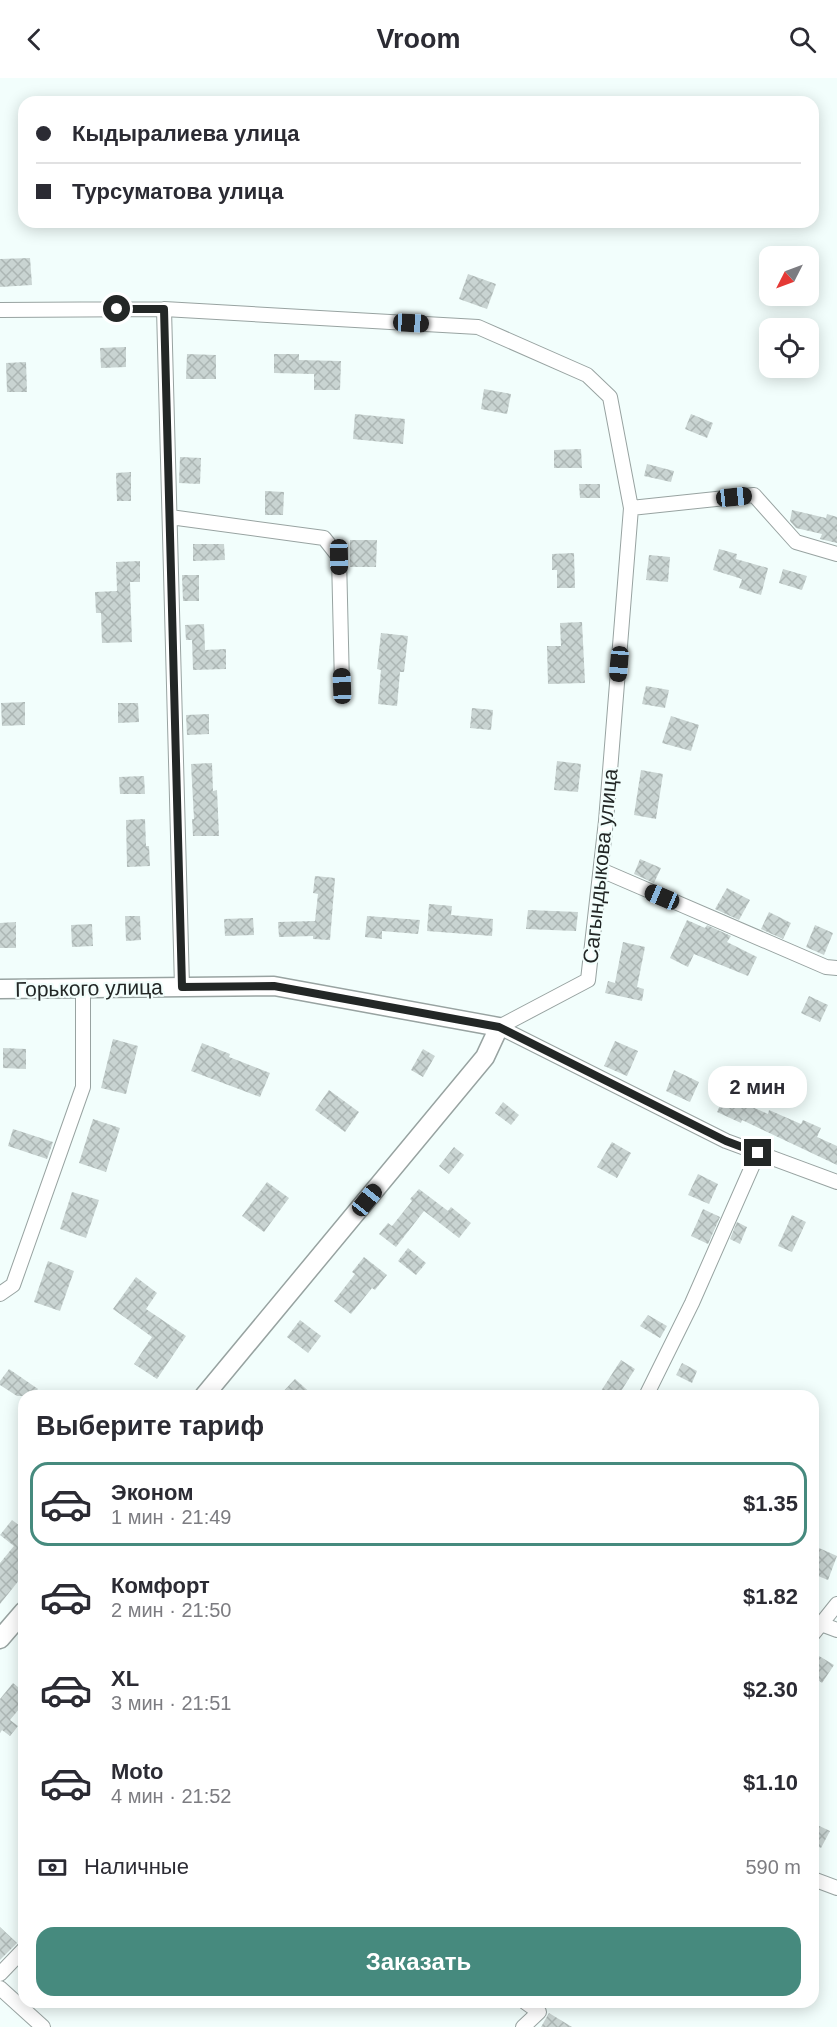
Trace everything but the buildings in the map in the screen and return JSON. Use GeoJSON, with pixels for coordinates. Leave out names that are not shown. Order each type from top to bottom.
{"type":"FeatureCollection","features":[{"type":"Feature","properties":{"kind":"street"},"geometry":{"type":"LineString","coordinates":[[0,310],[164,309],[182,987]]}},
{"type":"Feature","properties":{"kind":"street","name":"Сагындыкова улица"},"geometry":{"type":"LineString","coordinates":[[164,309],[478,327],[587,375],[610,397],[631,508],[601,870],[588,980],[499,1027]]}},
{"type":"Feature","properties":{"kind":"street"},"geometry":{"type":"LineString","coordinates":[[631,508],[754,495],[796,542],[837,554]]}},
{"type":"Feature","properties":{"kind":"street"},"geometry":{"type":"LineString","coordinates":[[170,517],[324,538],[339,557],[342,686]]}},
{"type":"Feature","properties":{"kind":"street"},"geometry":{"type":"LineString","coordinates":[[601,870],[826,967],[837,968]]}},
{"type":"Feature","properties":{"kind":"street","name":"Горького улица"},"geometry":{"type":"LineString","coordinates":[[0,988],[274,986],[499,1027]]}},
{"type":"Feature","properties":{"kind":"street"},"geometry":{"type":"LineString","coordinates":[[0,1294],[13,1285],[83,1087],[83,988]]}},
{"type":"Feature","properties":{"kind":"street"},"geometry":{"type":"LineString","coordinates":[[209,1390],[485,1057],[499,1027],[726,1141],[837,1182]]}},
{"type":"Feature","properties":{"kind":"street"},"geometry":{"type":"LineString","coordinates":[[649,1390],[692,1303],[758,1153]]}},
{"type":"Feature","properties":{"kind":"street"},"geometry":{"type":"LineString","coordinates":[[819,1626],[837,1604]]}},
{"type":"Feature","properties":{"kind":"street"},"geometry":{"type":"LineString","coordinates":[[0,1639],[18,1618]]}},
{"type":"Feature","properties":{"kind":"street"},"geometry":{"type":"LineString","coordinates":[[819,1629],[837,1630]]}},
{"type":"Feature","properties":{"kind":"street"},"geometry":{"type":"LineString","coordinates":[[819,1881],[837,1888]]}},
{"type":"Feature","properties":{"kind":"street"},"geometry":{"type":"LineString","coordinates":[[0,1974],[18,1955]]}},
{"type":"Feature","properties":{"kind":"street"},"geometry":{"type":"LineString","coordinates":[[0,1988],[18,2004]]}},
{"type":"Feature","properties":{"kind":"street"},"geometry":{"type":"LineString","coordinates":[[22,2008],[43,2027]]}},
{"type":"Feature","properties":{"kind":"street"},"geometry":{"type":"LineString","coordinates":[[523,2027],[539,2012],[533,2008]]}},
{"type":"Feature","properties":{"kind":"route"},"geometry":{"type":"LineString","coordinates":[[117,309],[164,309],[182,987],[274,986],[499,1027],[726,1141],[758,1153]]}}]}
